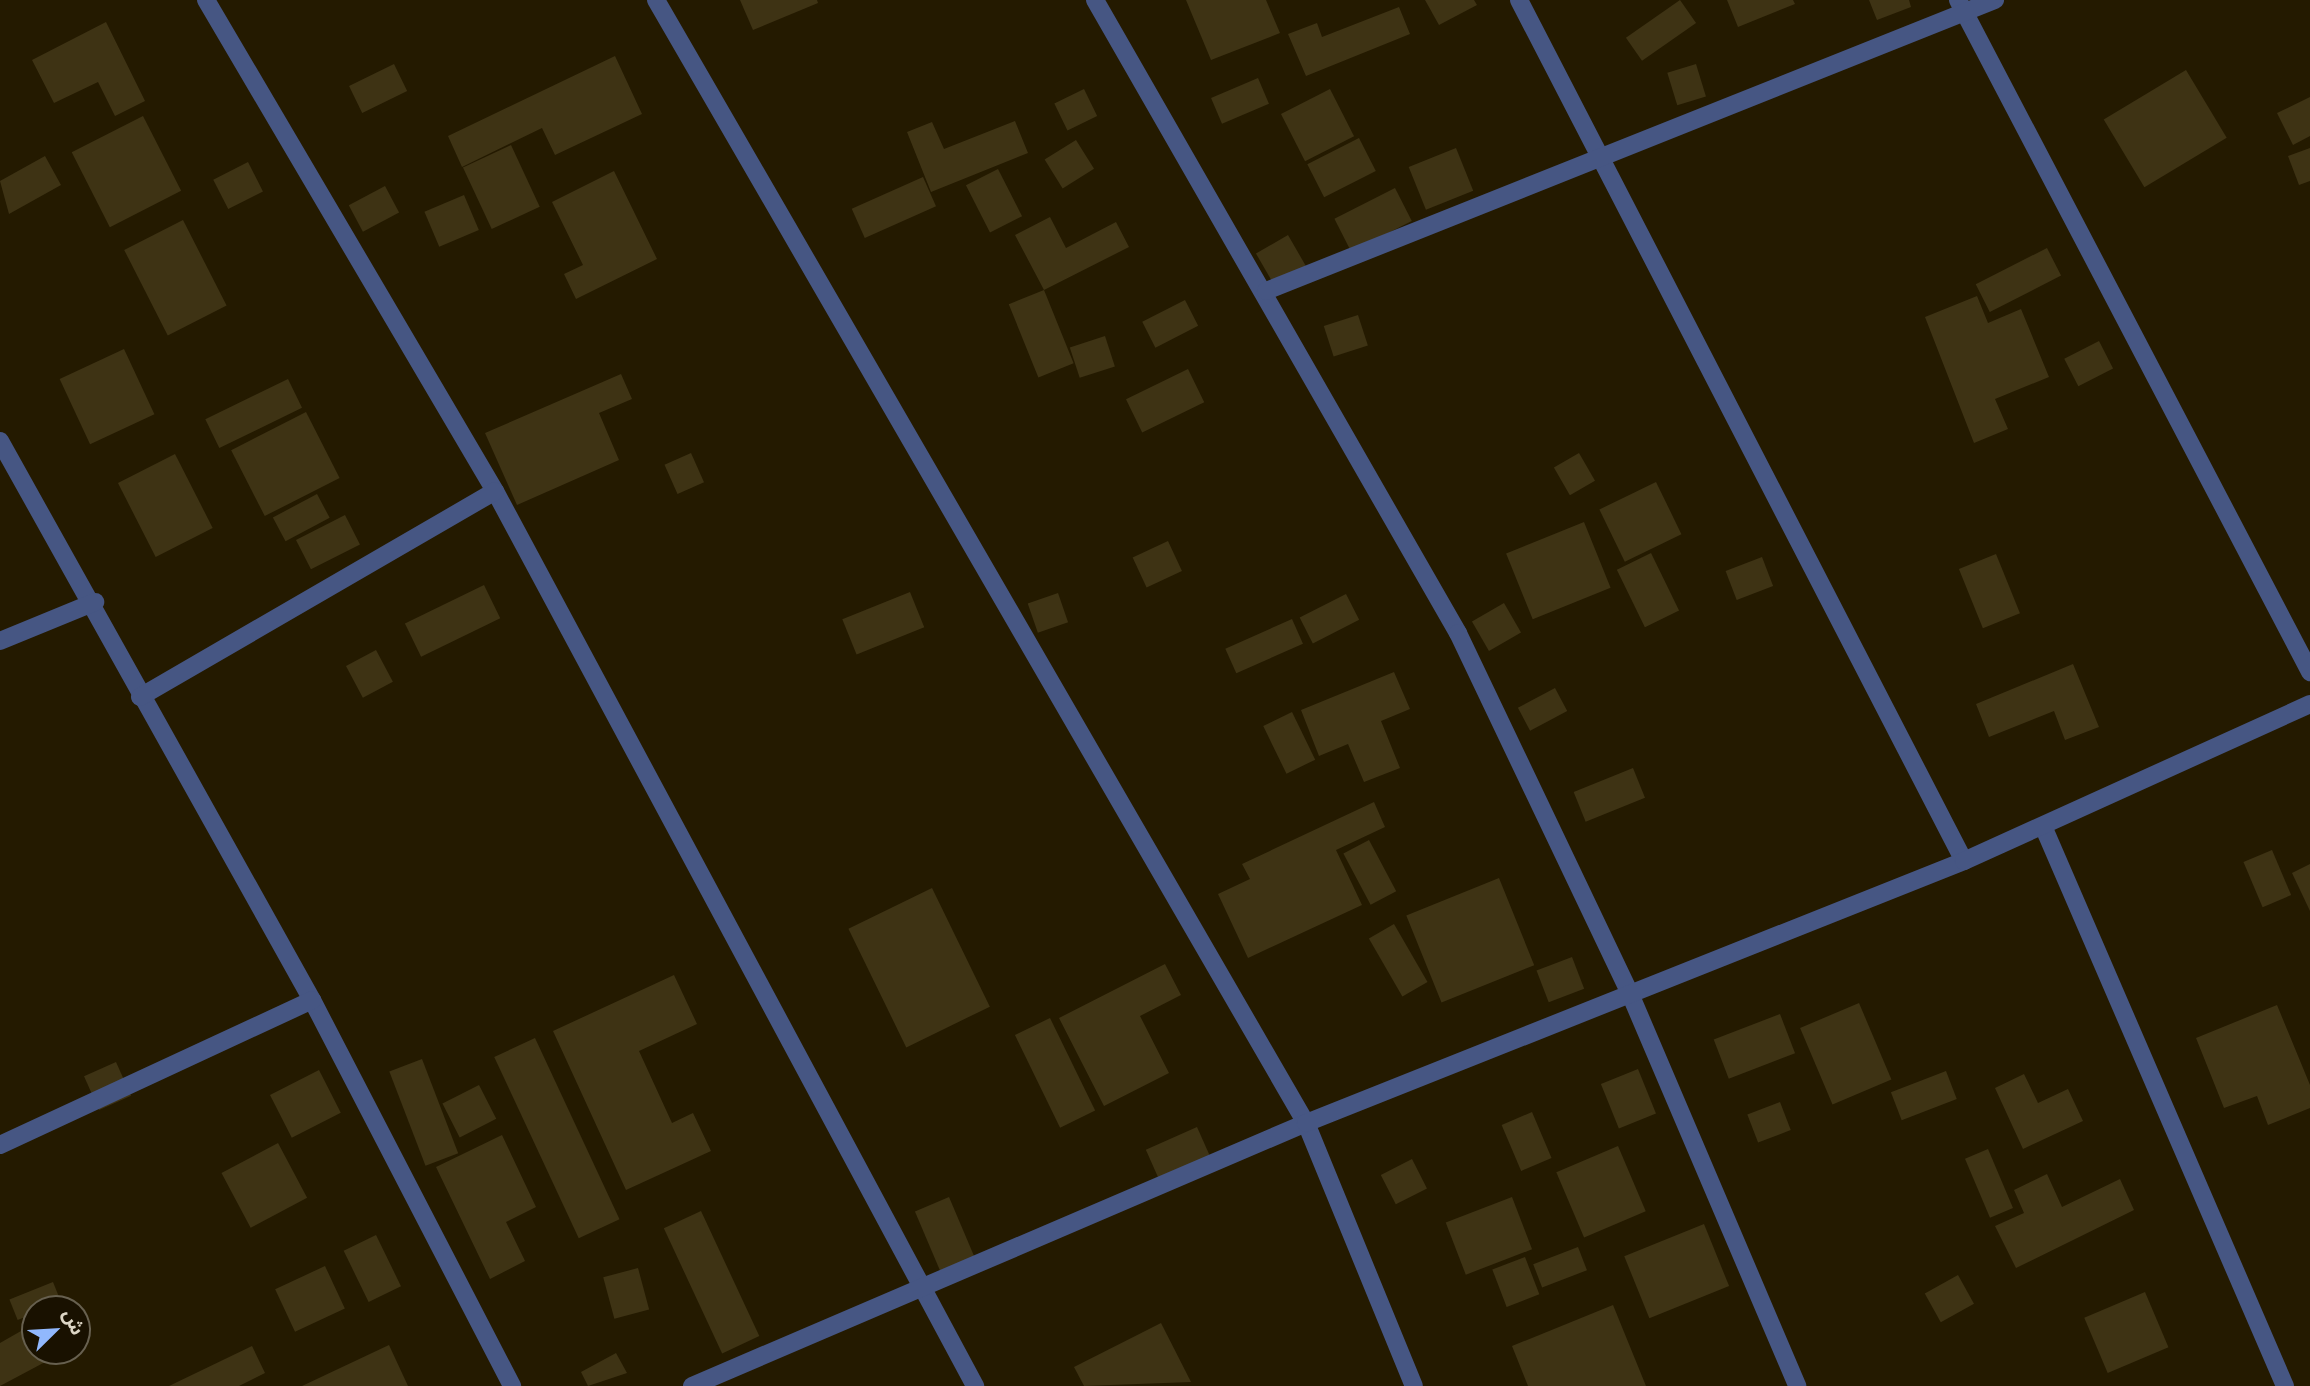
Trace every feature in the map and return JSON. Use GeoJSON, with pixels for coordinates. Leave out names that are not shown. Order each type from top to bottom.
{"type":"FeatureCollection","features":[{"type":"Feature","properties":{"kind":"street"},"geometry":{"type":"LineString","coordinates":[[206,0],[495,491],[923,1283],[975,1386]]}},
{"type":"Feature","properties":{"kind":"street"},"geometry":{"type":"LineString","coordinates":[[656,0],[1306,1123],[1414,1386]]}},
{"type":"Feature","properties":{"kind":"street"},"geometry":{"type":"LineString","coordinates":[[1096,0],[1266,291],[1458,633],[1631,996],[1797,1386]]}},
{"type":"Feature","properties":{"kind":"street"},"geometry":{"type":"LineString","coordinates":[[1519,0],[1964,861]]}},
{"type":"Feature","properties":{"kind":"street"},"geometry":{"type":"LineString","coordinates":[[1266,291],[1601,159],[1961,6],[1995,0]]}},
{"type":"Feature","properties":{"kind":"street"},"geometry":{"type":"LineString","coordinates":[[1961,6],[2310,672]]}},
{"type":"Feature","properties":{"kind":"street"},"geometry":{"type":"LineString","coordinates":[[0,441],[95,603],[140,697],[312,1000],[512,1386]]}},
{"type":"Feature","properties":{"kind":"street"},"geometry":{"type":"LineString","coordinates":[[140,697],[495,491]]}},
{"type":"Feature","properties":{"kind":"street"},"geometry":{"type":"LineString","coordinates":[[0,641],[95,603]]}},
{"type":"Feature","properties":{"kind":"street"},"geometry":{"type":"LineString","coordinates":[[692,1386],[923,1283],[1306,1123],[1631,996],[1964,861],[2310,704]]}},
{"type":"Feature","properties":{"kind":"street"},"geometry":{"type":"LineString","coordinates":[[2043,826],[2285,1386]]}},
{"type":"Feature","properties":{"kind":"street"},"geometry":{"type":"LineString","coordinates":[[0,1145],[312,1000]]}},
{"type":"Feature","properties":{"kind":"building"},"geometry":{"type":"Polygon","coordinates":[[[740,0],[817,0],[818,3],[753,30],[740,0]]]}},
{"type":"Feature","properties":{"kind":"building"},"geometry":{"type":"Polygon","coordinates":[[[1186,0],[1266,0],[1280,33],[1211,60],[1186,0]]]}},
{"type":"Feature","properties":{"kind":"building"},"geometry":{"type":"Polygon","coordinates":[[[1425,0],[1474,0],[1477,5],[1439,25],[1425,0]]]}},
{"type":"Feature","properties":{"kind":"building"},"geometry":{"type":"Polygon","coordinates":[[[1680,0],[1696,23],[1642,61],[1626,38],[1680,0]]]}},
{"type":"Feature","properties":{"kind":"building"},"geometry":{"type":"Polygon","coordinates":[[[1727,0],[1793,0],[1795,4],[1738,27],[1727,0]]]}},
{"type":"Feature","properties":{"kind":"building"},"geometry":{"type":"Polygon","coordinates":[[[1869,0],[1909,0],[1911,7],[1877,20],[1869,0]]]}},
{"type":"Feature","properties":{"kind":"building"},"geometry":{"type":"Polygon","coordinates":[[[1399,7],[1410,34],[1306,76],[1288,34],[1317,23],[1322,37],[1399,7]]]}},
{"type":"Feature","properties":{"kind":"building"},"geometry":{"type":"Polygon","coordinates":[[[106,22],[145,101],[115,116],[98,82],[54,103],[32,60],[106,22]]]}},
{"type":"Feature","properties":{"kind":"building"},"geometry":{"type":"Polygon","coordinates":[[[615,56],[642,114],[555,155],[542,128],[462,167],[448,136],[615,56]]]}},
{"type":"Feature","properties":{"kind":"building"},"geometry":{"type":"Polygon","coordinates":[[[394,64],[407,91],[362,113],[349,86],[394,64]]]}},
{"type":"Feature","properties":{"kind":"building"},"geometry":{"type":"Polygon","coordinates":[[[1696,64],[1706,97],[1677,105],[1667,73],[1696,64]]]}},
{"type":"Feature","properties":{"kind":"building"},"geometry":{"type":"Polygon","coordinates":[[[2186,70],[2227,138],[2144,187],[2104,119],[2186,70]]]}},
{"type":"Feature","properties":{"kind":"building"},"geometry":{"type":"Polygon","coordinates":[[[1258,78],[1269,104],[1222,124],[1211,98],[1258,78]]]}},
{"type":"Feature","properties":{"kind":"building"},"geometry":{"type":"Polygon","coordinates":[[[1084,89],[1097,116],[1067,130],[1054,103],[1084,89]]]}},
{"type":"Feature","properties":{"kind":"building"},"geometry":{"type":"Polygon","coordinates":[[[1330,89],[1354,136],[1305,161],[1281,114],[1330,89]]]}},
{"type":"Feature","properties":{"kind":"building"},"geometry":{"type":"Polygon","coordinates":[[[2310,97],[2310,136],[2293,145],[2277,113],[2310,97]]]}},
{"type":"Feature","properties":{"kind":"building"},"geometry":{"type":"Polygon","coordinates":[[[143,116],[181,191],[110,227],[72,152],[143,116]]]}},
{"type":"Feature","properties":{"kind":"building"},"geometry":{"type":"Polygon","coordinates":[[[1015,121],[1028,153],[931,192],[907,132],[932,122],[944,149],[1015,121]]]}},
{"type":"Feature","properties":{"kind":"building"},"geometry":{"type":"Polygon","coordinates":[[[1359,138],[1376,171],[1324,197],[1307,164],[1359,138]]]}},
{"type":"Feature","properties":{"kind":"building"},"geometry":{"type":"Polygon","coordinates":[[[1076,140],[1094,169],[1063,188],[1045,160],[1076,140]]]}},
{"type":"Feature","properties":{"kind":"building"},"geometry":{"type":"Polygon","coordinates":[[[511,145],[540,207],[492,229],[463,167],[511,145]]]}},
{"type":"Feature","properties":{"kind":"building"},"geometry":{"type":"Polygon","coordinates":[[[1456,148],[1473,191],[1426,210],[1409,167],[1456,148]]]}},
{"type":"Feature","properties":{"kind":"building"},"geometry":{"type":"Polygon","coordinates":[[[2310,148],[2310,181],[2299,185],[2288,156],[2310,148]]]}},
{"type":"Feature","properties":{"kind":"building"},"geometry":{"type":"Polygon","coordinates":[[[45,156],[61,185],[9,214],[0,181],[45,156]]]}},
{"type":"Feature","properties":{"kind":"building"},"geometry":{"type":"Polygon","coordinates":[[[248,162],[263,191],[228,209],[213,180],[248,162]]]}},
{"type":"Feature","properties":{"kind":"building"},"geometry":{"type":"Polygon","coordinates":[[[998,169],[1022,216],[990,233],[966,185],[998,169]]]}},
{"type":"Feature","properties":{"kind":"building"},"geometry":{"type":"Polygon","coordinates":[[[614,171],[657,259],[576,299],[564,274],[583,265],[552,202],[614,171]]]}},
{"type":"Feature","properties":{"kind":"building"},"geometry":{"type":"Polygon","coordinates":[[[923,177],[936,206],[865,238],[852,209],[923,177]]]}},
{"type":"Feature","properties":{"kind":"building"},"geometry":{"type":"Polygon","coordinates":[[[385,186],[399,212],[363,232],[349,205],[385,186]]]}},
{"type":"Feature","properties":{"kind":"building"},"geometry":{"type":"Polygon","coordinates":[[[1395,188],[1412,221],[1351,252],[1334,219],[1395,188]]]}},
{"type":"Feature","properties":{"kind":"building"},"geometry":{"type":"Polygon","coordinates":[[[464,195],[479,230],[439,247],[424,212],[464,195]]]}},
{"type":"Feature","properties":{"kind":"building"},"geometry":{"type":"Polygon","coordinates":[[[1050,217],[1066,248],[1116,222],[1129,247],[1044,290],[1015,235],[1050,217]]]}},
{"type":"Feature","properties":{"kind":"building"},"geometry":{"type":"Polygon","coordinates":[[[183,220],[227,306],[168,335],[124,250],[183,220]]]}},
{"type":"Feature","properties":{"kind":"building"},"geometry":{"type":"Polygon","coordinates":[[[1288,235],[1307,268],[1275,286],[1256,254],[1288,235]]]}},
{"type":"Feature","properties":{"kind":"building"},"geometry":{"type":"Polygon","coordinates":[[[2047,248],[2061,276],[1990,312],[1976,284],[2047,248]]]}},
{"type":"Feature","properties":{"kind":"building"},"geometry":{"type":"Polygon","coordinates":[[[1044,290],[1074,363],[1038,377],[1009,304],[1044,290]]]}},
{"type":"Feature","properties":{"kind":"building"},"geometry":{"type":"Polygon","coordinates":[[[1977,296],[1988,323],[2021,309],[2049,377],[1995,399],[2008,429],[1974,443],[1925,317],[1977,296]]]}},
{"type":"Feature","properties":{"kind":"building"},"geometry":{"type":"Polygon","coordinates":[[[1185,300],[1198,326],[1155,348],[1142,322],[1185,300]]]}},
{"type":"Feature","properties":{"kind":"building"},"geometry":{"type":"Polygon","coordinates":[[[1358,315],[1368,345],[1334,357],[1324,326],[1358,315]]]}},
{"type":"Feature","properties":{"kind":"building"},"geometry":{"type":"Polygon","coordinates":[[[1105,336],[1115,366],[1080,378],[1070,347],[1105,336]]]}},
{"type":"Feature","properties":{"kind":"building"},"geometry":{"type":"Polygon","coordinates":[[[2099,341],[2113,369],[2078,386],[2064,359],[2099,341]]]}},
{"type":"Feature","properties":{"kind":"building"},"geometry":{"type":"Polygon","coordinates":[[[124,349],[154,414],[90,444],[60,379],[124,349]]]}},
{"type":"Feature","properties":{"kind":"building"},"geometry":{"type":"Polygon","coordinates":[[[1188,369],[1204,402],[1142,433],[1126,399],[1188,369]]]}},
{"type":"Feature","properties":{"kind":"building"},"geometry":{"type":"Polygon","coordinates":[[[621,374],[632,399],[599,413],[619,460],[517,505],[485,433],[621,374]]]}},
{"type":"Feature","properties":{"kind":"building"},"geometry":{"type":"Polygon","coordinates":[[[288,379],[302,408],[219,448],[205,419],[288,379]]]}},
{"type":"Feature","properties":{"kind":"building"},"geometry":{"type":"Polygon","coordinates":[[[306,412],[340,478],[265,516],[231,450],[306,412]]]}},
{"type":"Feature","properties":{"kind":"building"},"geometry":{"type":"Polygon","coordinates":[[[691,453],[704,482],[678,494],[665,465],[691,453]]]}},
{"type":"Feature","properties":{"kind":"building"},"geometry":{"type":"Polygon","coordinates":[[[1579,453],[1595,481],[1570,495],[1554,468],[1579,453]]]}},
{"type":"Feature","properties":{"kind":"building"},"geometry":{"type":"Polygon","coordinates":[[[175,454],[213,528],[156,557],[118,483],[175,454]]]}},
{"type":"Feature","properties":{"kind":"building"},"geometry":{"type":"Polygon","coordinates":[[[1656,482],[1681,534],[1625,562],[1599,510],[1656,482]]]}},
{"type":"Feature","properties":{"kind":"building"},"geometry":{"type":"Polygon","coordinates":[[[317,494],[330,518],[286,541],[273,517],[317,494]]]}},
{"type":"Feature","properties":{"kind":"building"},"geometry":{"type":"Polygon","coordinates":[[[345,515],[360,544],[311,569],[296,540],[345,515]]]}},
{"type":"Feature","properties":{"kind":"building"},"geometry":{"type":"Polygon","coordinates":[[[1584,522],[1611,588],[1533,619],[1506,553],[1584,522]]]}},
{"type":"Feature","properties":{"kind":"building"},"geometry":{"type":"Polygon","coordinates":[[[1168,541],[1182,571],[1147,587],[1133,557],[1168,541]]]}},
{"type":"Feature","properties":{"kind":"building"},"geometry":{"type":"Polygon","coordinates":[[[1651,553],[1679,611],[1645,627],[1617,570],[1651,553]]]}},
{"type":"Feature","properties":{"kind":"building"},"geometry":{"type":"Polygon","coordinates":[[[1996,554],[2020,613],[1983,628],[1959,569],[1996,554]]]}},
{"type":"Feature","properties":{"kind":"building"},"geometry":{"type":"Polygon","coordinates":[[[1762,557],[1773,586],[1737,600],[1726,571],[1762,557]]]}},
{"type":"Feature","properties":{"kind":"building"},"geometry":{"type":"Polygon","coordinates":[[[484,585],[500,618],[421,657],[405,624],[484,585]]]}},
{"type":"Feature","properties":{"kind":"building"},"geometry":{"type":"Polygon","coordinates":[[[910,592],[924,627],[857,655],[842,619],[910,592]]]}},
{"type":"Feature","properties":{"kind":"building"},"geometry":{"type":"Polygon","coordinates":[[[1058,593],[1068,622],[1038,633],[1028,603],[1058,593]]]}},
{"type":"Feature","properties":{"kind":"building"},"geometry":{"type":"Polygon","coordinates":[[[1346,594],[1359,620],[1313,643],[1300,618],[1346,594]]]}},
{"type":"Feature","properties":{"kind":"building"},"geometry":{"type":"Polygon","coordinates":[[[1504,603],[1521,632],[1489,651],[1472,622],[1504,603]]]}},
{"type":"Feature","properties":{"kind":"building"},"geometry":{"type":"Polygon","coordinates":[[[1292,619],[1303,644],[1236,673],[1225,649],[1292,619]]]}},
{"type":"Feature","properties":{"kind":"building"},"geometry":{"type":"Polygon","coordinates":[[[376,650],[393,682],[363,698],[346,666],[376,650]]]}},
{"type":"Feature","properties":{"kind":"building"},"geometry":{"type":"Polygon","coordinates":[[[2073,664],[2099,727],[2065,740],[2054,711],[1989,737],[1976,704],[2073,664]]]}},
{"type":"Feature","properties":{"kind":"building"},"geometry":{"type":"Polygon","coordinates":[[[1394,672],[1410,709],[1381,721],[1400,768],[1364,782],[1348,744],[1319,756],[1301,710],[1394,672]]]}},
{"type":"Feature","properties":{"kind":"building"},"geometry":{"type":"Polygon","coordinates":[[[1555,688],[1567,711],[1530,731],[1518,708],[1555,688]]]}},
{"type":"Feature","properties":{"kind":"building"},"geometry":{"type":"Polygon","coordinates":[[[1292,712],[1315,760],[1286,774],[1263,726],[1292,712]]]}},
{"type":"Feature","properties":{"kind":"building"},"geometry":{"type":"Polygon","coordinates":[[[1633,768],[1645,798],[1586,822],[1574,792],[1633,768]]]}},
{"type":"Feature","properties":{"kind":"building"},"geometry":{"type":"Polygon","coordinates":[[[1374,802],[1385,827],[1336,850],[1362,905],[1248,958],[1218,894],[1250,879],[1242,864],[1374,802]]]}},
{"type":"Feature","properties":{"kind":"building"},"geometry":{"type":"Polygon","coordinates":[[[1369,840],[1396,891],[1371,905],[1343,854],[1369,840]]]}},
{"type":"Feature","properties":{"kind":"building"},"geometry":{"type":"Polygon","coordinates":[[[2272,850],[2291,895],[2263,907],[2243,862],[2272,850]]]}},
{"type":"Feature","properties":{"kind":"building"},"geometry":{"type":"Polygon","coordinates":[[[2310,864],[2310,911],[2292,873],[2310,864]]]}},
{"type":"Feature","properties":{"kind":"building"},"geometry":{"type":"Polygon","coordinates":[[[1499,878],[1534,965],[1441,1003],[1406,915],[1499,878]]]}},
{"type":"Feature","properties":{"kind":"building"},"geometry":{"type":"Polygon","coordinates":[[[932,888],[990,1007],[906,1047],[848,929],[932,888]]]}},
{"type":"Feature","properties":{"kind":"building"},"geometry":{"type":"Polygon","coordinates":[[[1394,924],[1428,982],[1402,997],[1369,939],[1394,924]]]}},
{"type":"Feature","properties":{"kind":"building"},"geometry":{"type":"Polygon","coordinates":[[[1572,957],[1584,989],[1549,1002],[1537,971],[1572,957]]]}},
{"type":"Feature","properties":{"kind":"building"},"geometry":{"type":"Polygon","coordinates":[[[1165,964],[1181,995],[1140,1016],[1169,1073],[1104,1106],[1059,1018],[1165,964]]]}},
{"type":"Feature","properties":{"kind":"building"},"geometry":{"type":"Polygon","coordinates":[[[674,975],[697,1024],[639,1051],[672,1123],[693,1113],[711,1151],[626,1190],[553,1031],[674,975]]]}},
{"type":"Feature","properties":{"kind":"building"},"geometry":{"type":"Polygon","coordinates":[[[1859,1003],[1891,1079],[1833,1104],[1800,1028],[1859,1003]]]}},
{"type":"Feature","properties":{"kind":"building"},"geometry":{"type":"Polygon","coordinates":[[[2277,1005],[2310,1085],[2310,1108],[2268,1125],[2257,1096],[2224,1108],[2196,1038],[2277,1005]]]}},
{"type":"Feature","properties":{"kind":"building"},"geometry":{"type":"Polygon","coordinates":[[[1780,1014],[1795,1053],[1729,1079],[1714,1039],[1780,1014]]]}},
{"type":"Feature","properties":{"kind":"building"},"geometry":{"type":"Polygon","coordinates":[[[1050,1018],[1095,1111],[1060,1128],[1015,1035],[1050,1018]]]}},
{"type":"Feature","properties":{"kind":"building"},"geometry":{"type":"Polygon","coordinates":[[[535,1038],[620,1219],[579,1238],[494,1057],[535,1038]]]}},
{"type":"Feature","properties":{"kind":"building"},"geometry":{"type":"Polygon","coordinates":[[[422,1059],[458,1153],[426,1166],[389,1072],[422,1059]]]}},
{"type":"Feature","properties":{"kind":"building"},"geometry":{"type":"Polygon","coordinates":[[[116,1062],[131,1096],[99,1110],[84,1076],[116,1062]]]}},
{"type":"Feature","properties":{"kind":"building"},"geometry":{"type":"Polygon","coordinates":[[[1638,1069],[1656,1114],[1619,1128],[1601,1084],[1638,1069]]]}},
{"type":"Feature","properties":{"kind":"building"},"geometry":{"type":"Polygon","coordinates":[[[319,1070],[341,1113],[292,1138],[270,1095],[319,1070]]]}},
{"type":"Feature","properties":{"kind":"building"},"geometry":{"type":"Polygon","coordinates":[[[1946,1071],[1957,1099],[1902,1120],[1891,1092],[1946,1071]]]}},
{"type":"Feature","properties":{"kind":"building"},"geometry":{"type":"Polygon","coordinates":[[[2024,1074],[2038,1103],[2068,1089],[2083,1121],[2023,1149],[1995,1088],[2024,1074]]]}},
{"type":"Feature","properties":{"kind":"building"},"geometry":{"type":"Polygon","coordinates":[[[479,1085],[496,1119],[460,1137],[442,1104],[479,1085]]]}},
{"type":"Feature","properties":{"kind":"building"},"geometry":{"type":"Polygon","coordinates":[[[1780,1102],[1791,1130],[1758,1143],[1747,1115],[1780,1102]]]}},
{"type":"Feature","properties":{"kind":"building"},"geometry":{"type":"Polygon","coordinates":[[[1532,1112],[1552,1158],[1521,1171],[1502,1125],[1532,1112]]]}},
{"type":"Feature","properties":{"kind":"building"},"geometry":{"type":"Polygon","coordinates":[[[1197,1127],[1210,1156],[1159,1179],[1146,1150],[1197,1127]]]}},
{"type":"Feature","properties":{"kind":"building"},"geometry":{"type":"Polygon","coordinates":[[[502,1135],[536,1207],[506,1222],[525,1261],[490,1279],[436,1167],[502,1135]]]}},
{"type":"Feature","properties":{"kind":"building"},"geometry":{"type":"Polygon","coordinates":[[[278,1143],[307,1198],[251,1228],[221,1173],[278,1143]]]}},
{"type":"Feature","properties":{"kind":"building"},"geometry":{"type":"Polygon","coordinates":[[[1618,1146],[1646,1211],[1584,1238],[1556,1172],[1618,1146]]]}},
{"type":"Feature","properties":{"kind":"building"},"geometry":{"type":"Polygon","coordinates":[[[1988,1149],[2013,1208],[1990,1218],[1965,1159],[1988,1149]]]}},
{"type":"Feature","properties":{"kind":"building"},"geometry":{"type":"Polygon","coordinates":[[[1412,1159],[1427,1188],[1396,1204],[1381,1175],[1412,1159]]]}},
{"type":"Feature","properties":{"kind":"building"},"geometry":{"type":"Polygon","coordinates":[[[2047,1174],[2062,1207],[2120,1179],[2134,1210],[2016,1268],[1995,1226],[2024,1213],[2014,1190],[2047,1174]]]}},
{"type":"Feature","properties":{"kind":"building"},"geometry":{"type":"Polygon","coordinates":[[[949,1197],[977,1263],[943,1278],[915,1211],[949,1197]]]}},
{"type":"Feature","properties":{"kind":"building"},"geometry":{"type":"Polygon","coordinates":[[[1512,1197],[1532,1249],[1466,1275],[1446,1222],[1512,1197]]]}},
{"type":"Feature","properties":{"kind":"building"},"geometry":{"type":"Polygon","coordinates":[[[701,1211],[759,1336],[722,1353],[664,1228],[701,1211]]]}},
{"type":"Feature","properties":{"kind":"building"},"geometry":{"type":"Polygon","coordinates":[[[1704,1224],[1729,1286],[1649,1318],[1624,1256],[1704,1224]]]}},
{"type":"Feature","properties":{"kind":"building"},"geometry":{"type":"Polygon","coordinates":[[[376,1235],[401,1286],[369,1302],[344,1251],[376,1235]]]}},
{"type":"Feature","properties":{"kind":"building"},"geometry":{"type":"Polygon","coordinates":[[[1578,1247],[1587,1270],[1542,1288],[1533,1264],[1578,1247]]]}},
{"type":"Feature","properties":{"kind":"building"},"geometry":{"type":"Polygon","coordinates":[[[1525,1257],[1539,1294],[1507,1307],[1492,1270],[1525,1257]]]}},
{"type":"Feature","properties":{"kind":"building"},"geometry":{"type":"Polygon","coordinates":[[[325,1266],[345,1309],[295,1332],[275,1289],[325,1266]]]}},
{"type":"Feature","properties":{"kind":"building"},"geometry":{"type":"Polygon","coordinates":[[[638,1268],[649,1310],[614,1319],[603,1277],[638,1268]]]}},
{"type":"Feature","properties":{"kind":"building"},"geometry":{"type":"Polygon","coordinates":[[[1958,1275],[1974,1304],[1941,1322],[1925,1293],[1958,1275]]]}},
{"type":"Feature","properties":{"kind":"building"},"geometry":{"type":"Polygon","coordinates":[[[53,1282],[58,1295],[21,1295],[21,1319],[18,1320],[9,1300],[53,1282]]]}},
{"type":"Feature","properties":{"kind":"building"},"geometry":{"type":"Polygon","coordinates":[[[2145,1292],[2168,1347],[2108,1373],[2084,1318],[2145,1292]]]}},
{"type":"Feature","properties":{"kind":"building"},"geometry":{"type":"Polygon","coordinates":[[[1613,1305],[1646,1386],[1528,1386],[1512,1346],[1613,1305]]]}},
{"type":"Feature","properties":{"kind":"building"},"geometry":{"type":"Polygon","coordinates":[[[1161,1323],[1191,1382],[1084,1386],[1074,1367],[1161,1323]]]}},
{"type":"Feature","properties":{"kind":"building"},"geometry":{"type":"Polygon","coordinates":[[[21,1331],[21,1365],[39,1365],[0,1386],[0,1343],[21,1331]]]}},
{"type":"Feature","properties":{"kind":"building"},"geometry":{"type":"Polygon","coordinates":[[[389,1345],[408,1386],[302,1386],[389,1345]]]}},
{"type":"Feature","properties":{"kind":"building"},"geometry":{"type":"Polygon","coordinates":[[[252,1346],[265,1373],[239,1386],[169,1386],[252,1346]]]}},
{"type":"Feature","properties":{"kind":"building"},"geometry":{"type":"Polygon","coordinates":[[[616,1353],[627,1373],[588,1386],[581,1372],[616,1353]]]}}]}
